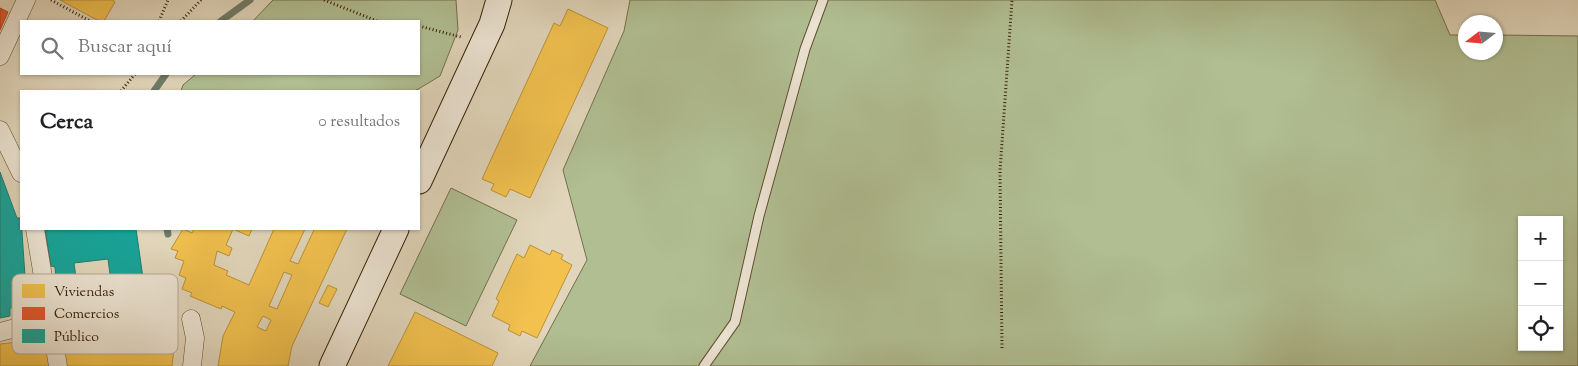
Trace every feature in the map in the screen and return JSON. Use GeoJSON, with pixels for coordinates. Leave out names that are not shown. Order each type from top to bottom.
{"type":"FeatureCollection","features":[{"type":"Feature","properties":{"kind":"street"},"geometry":{"type":"LineString","coordinates":[[0,56],[26,0]]}},
{"type":"Feature","properties":{"kind":"street"},"geometry":{"type":"LineString","coordinates":[[420,179],[483,44],[492,2]]}},
{"type":"Feature","properties":{"kind":"street"},"geometry":{"type":"LineString","coordinates":[[0,130],[20,170]]}},
{"type":"Feature","properties":{"kind":"street"},"geometry":{"type":"LineString","coordinates":[[35,230],[43,274]]}},
{"type":"Feature","properties":{"kind":"street"},"geometry":{"type":"LineString","coordinates":[[332,366],[396,230]]}},
{"type":"Feature","properties":{"kind":"street"},"geometry":{"type":"LineString","coordinates":[[191,319],[196,338],[192,366]]}},
{"type":"Feature","properties":{"kind":"lane"},"geometry":{"type":"LineString","coordinates":[[704,366],[735,322],[759,216],[777,149],[805,49],[823,0]]}},
{"type":"Feature","properties":{"kind":"path"},"geometry":{"type":"LineString","coordinates":[[51,0],[88,20]]}},
{"type":"Feature","properties":{"kind":"path"},"geometry":{"type":"LineString","coordinates":[[159,20],[168,0]]}},
{"type":"Feature","properties":{"kind":"path"},"geometry":{"type":"LineString","coordinates":[[181,20],[201,0]]}},
{"type":"Feature","properties":{"kind":"path"},"geometry":{"type":"LineString","coordinates":[[324,0],[374,20]]}},
{"type":"Feature","properties":{"kind":"path"},"geometry":{"type":"LineString","coordinates":[[1002,348],[1000,171],[1012,0]]}},
{"type":"Feature","properties":{"kind":"path"},"geometry":{"type":"LineString","coordinates":[[420,26],[483,44]]}},
{"type":"Feature","properties":{"kind":"path"},"geometry":{"type":"LineString","coordinates":[[122,90],[134,75]]}},
{"type":"Feature","properties":{"kind":"green space"},"geometry":{"type":"Polygon","coordinates":[[[273,0],[456,0],[458,30],[440,76],[417,90],[181,90],[183,85],[195,75],[420,75],[420,20],[254,20],[273,0]]]}},
{"type":"Feature","properties":{"kind":"green space"},"geometry":{"type":"Polygon","coordinates":[[[630,0],[1435,0],[1450,35],[1458,35],[1458,60],[1503,60],[1503,35],[1578,36],[1578,366],[530,366],[587,260],[563,170],[624,31],[630,0]]]}},
{"type":"Feature","properties":{"kind":"green space"},"geometry":{"type":"Polygon","coordinates":[[[451,188],[517,220],[466,326],[400,294],[451,188]]]}},
{"type":"Feature","properties":{"kind":"building: Viviendas"},"geometry":{"type":"Polygon","coordinates":[[[60,0],[113,0],[115,2],[105,20],[97,20],[60,0]]]}},
{"type":"Feature","properties":{"kind":"building: Viviendas"},"geometry":{"type":"Polygon","coordinates":[[[568,9],[608,28],[530,198],[510,189],[506,197],[491,190],[494,184],[482,179],[554,23],[560,26],[568,9]]]}},
{"type":"Feature","properties":{"kind":"building: Viviendas"},"geometry":{"type":"Polygon","coordinates":[[[182,230],[192,233],[194,230],[233,230],[226,245],[232,248],[229,256],[217,251],[214,265],[228,271],[226,275],[249,285],[274,230],[305,230],[290,261],[298,264],[314,230],[347,230],[292,346],[288,366],[218,366],[223,336],[235,312],[222,306],[221,309],[190,296],[192,293],[182,289],[186,278],[179,275],[184,261],[175,258],[178,251],[171,249],[182,230]],[[284,272],[269,306],[277,309],[292,275],[284,272]],[[263,316],[257,327],[266,331],[271,320],[263,316]]]}},
{"type":"Feature","properties":{"kind":"building: Viviendas"},"geometry":{"type":"Polygon","coordinates":[[[235,230],[252,230],[249,236],[235,230]]]}},
{"type":"Feature","properties":{"kind":"building: Viviendas"},"geometry":{"type":"Polygon","coordinates":[[[530,245],[550,255],[552,250],[563,255],[561,259],[572,265],[537,338],[522,331],[520,336],[508,330],[510,325],[492,316],[499,301],[496,299],[517,254],[524,258],[530,245]]]}},
{"type":"Feature","properties":{"kind":"building: Viviendas"},"geometry":{"type":"Polygon","coordinates":[[[328,285],[337,289],[328,307],[319,303],[328,285]]]}},
{"type":"Feature","properties":{"kind":"building: Viviendas"},"geometry":{"type":"Polygon","coordinates":[[[415,312],[498,353],[492,366],[388,366],[415,312]]]}},
{"type":"Feature","properties":{"kind":"building: Viviendas"},"geometry":{"type":"Polygon","coordinates":[[[12,343],[12,354],[48,354],[50,366],[0,366],[0,344],[12,343]]]}},
{"type":"Feature","properties":{"kind":"building: Viviendas"},"geometry":{"type":"Polygon","coordinates":[[[64,354],[173,354],[172,366],[65,366],[64,354]]]}},
{"type":"Feature","properties":{"kind":"building: Comercios"},"geometry":{"type":"Polygon","coordinates":[[[0,8],[8,12],[0,30],[0,8]]]}},
{"type":"Feature","properties":{"kind":"building: Público"},"geometry":{"type":"Polygon","coordinates":[[[0,172],[17,218],[20,218],[25,274],[12,274],[12,308],[10,308],[10,316],[0,318],[0,172]]]}},
{"type":"Feature","properties":{"kind":"building: Público"},"geometry":{"type":"Polygon","coordinates":[[[45,230],[136,230],[142,274],[110,274],[108,259],[74,263],[75,274],[56,274],[55,267],[51,266],[45,230]]]}},
{"type":"Feature","properties":{"kind":"waterway"},"geometry":{"type":"LineString","coordinates":[[222,20],[250,0]]}},
{"type":"Feature","properties":{"kind":"waterway"},"geometry":{"type":"LineString","coordinates":[[155,90],[165,75]]}},
{"type":"Feature","properties":{"kind":"waterway"},"geometry":{"type":"LineString","coordinates":[[167,230],[168,234]]}}]}
